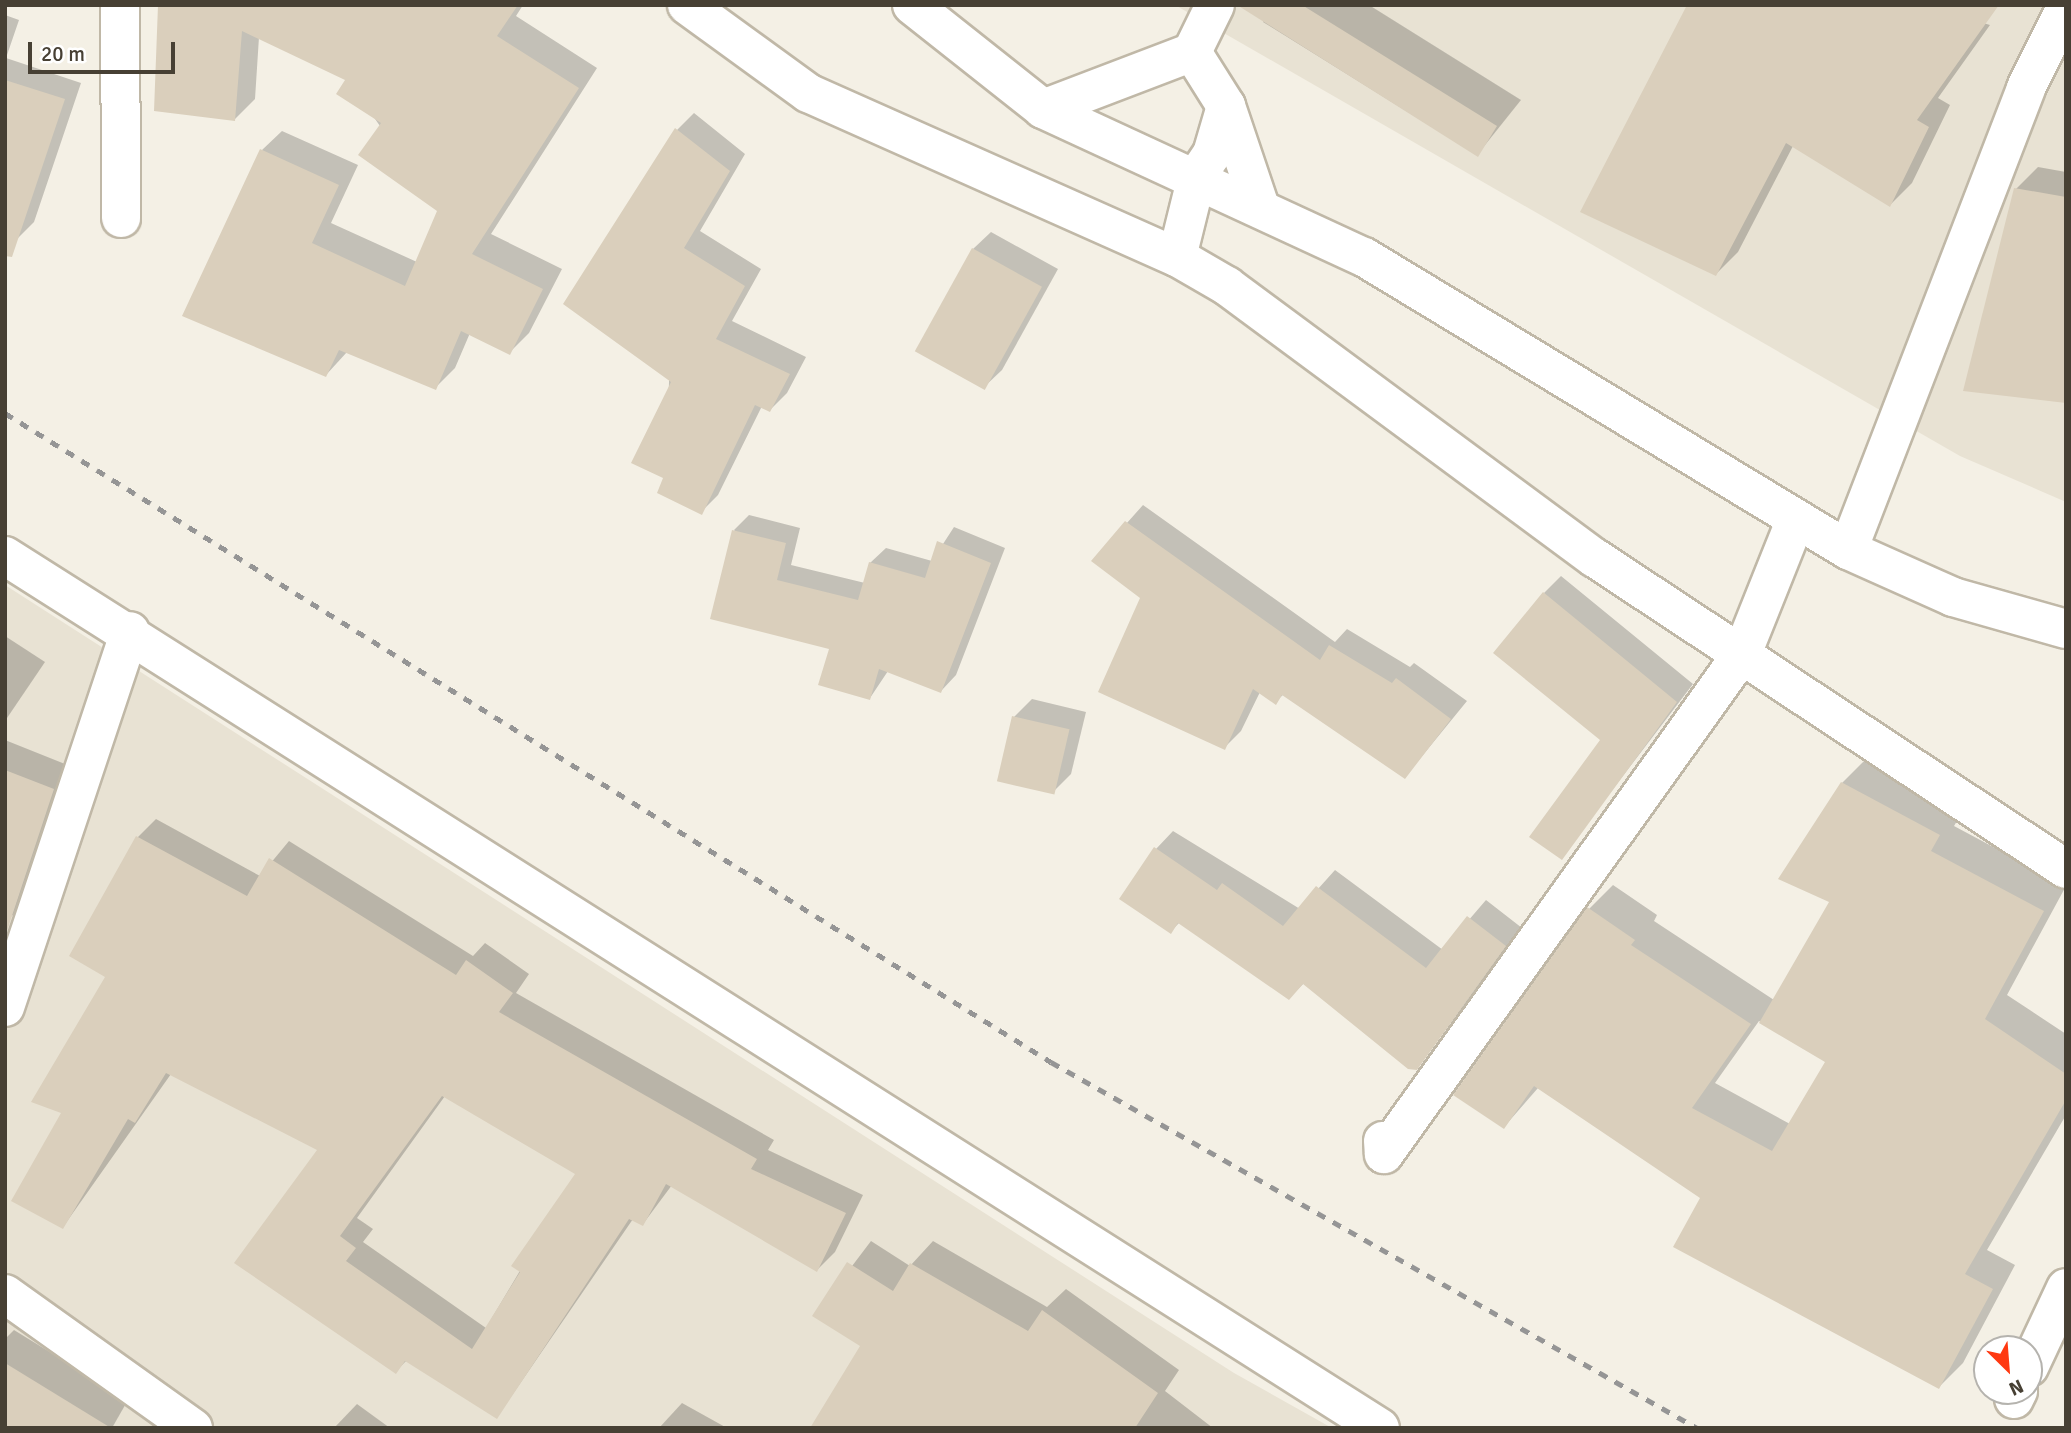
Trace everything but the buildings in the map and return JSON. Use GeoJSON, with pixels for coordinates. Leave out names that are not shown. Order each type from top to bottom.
{"type":"FeatureCollection","features":[{"type":"Feature","properties":{"kind":"street"},"geometry":{"type":"LineString","coordinates":[[120,5],[121,218]]}},
{"type":"Feature","properties":{"kind":"street"},"geometry":{"type":"LineString","coordinates":[[687,5],[808,93],[1177,257],[1227,286],[1595,558],[2066,869]]}},
{"type":"Feature","properties":{"kind":"street"},"geometry":{"type":"LineString","coordinates":[[912,5],[1043,109],[1259,204],[1364,257],[1847,550],[1953,597],[2066,629]]}},
{"type":"Feature","properties":{"kind":"street"},"geometry":{"type":"LineString","coordinates":[[1043,109],[1192,52],[1215,5]]}},
{"type":"Feature","properties":{"kind":"street"},"geometry":{"type":"LineString","coordinates":[[1847,550],[2026,88],[2066,7]]}},
{"type":"Feature","properties":{"kind":"street"},"geometry":{"type":"LineString","coordinates":[[1192,52],[1226,106],[1259,204]]}},
{"type":"Feature","properties":{"kind":"street"},"geometry":{"type":"LineString","coordinates":[[1177,257],[1197,176],[1212,154],[1226,106]]}},
{"type":"Feature","properties":{"kind":"street"},"geometry":{"type":"LineString","coordinates":[[1383,1142],[1384,1154],[1742,654],[1796,519]]}},
{"type":"Feature","properties":{"kind":"street"},"geometry":{"type":"LineString","coordinates":[[5,556],[130,631],[1380,1428]]}},
{"type":"Feature","properties":{"kind":"street"},"geometry":{"type":"LineString","coordinates":[[5,1007],[130,631]]}},
{"type":"Feature","properties":{"kind":"street"},"geometry":{"type":"LineString","coordinates":[[2043,1337],[2066,1288]]}},
{"type":"Feature","properties":{"kind":"street"},"geometry":{"type":"LineString","coordinates":[[5,1294],[193,1428]]}},
{"type":"Feature","properties":{"kind":"shaded area"},"geometry":{"type":"Polygon","coordinates":[[[1175,5],[2066,5],[2066,502],[1960,456],[1175,5]]]}},
{"type":"Feature","properties":{"kind":"shaded area"},"geometry":{"type":"Polygon","coordinates":[[[5,585],[1234,1373],[1332,1428],[5,1428],[5,585]]]}},
{"type":"Feature","properties":{"kind":"railway"},"geometry":{"type":"LineString","coordinates":[[5,413],[1051,1062],[1697,1428]]}}]}
